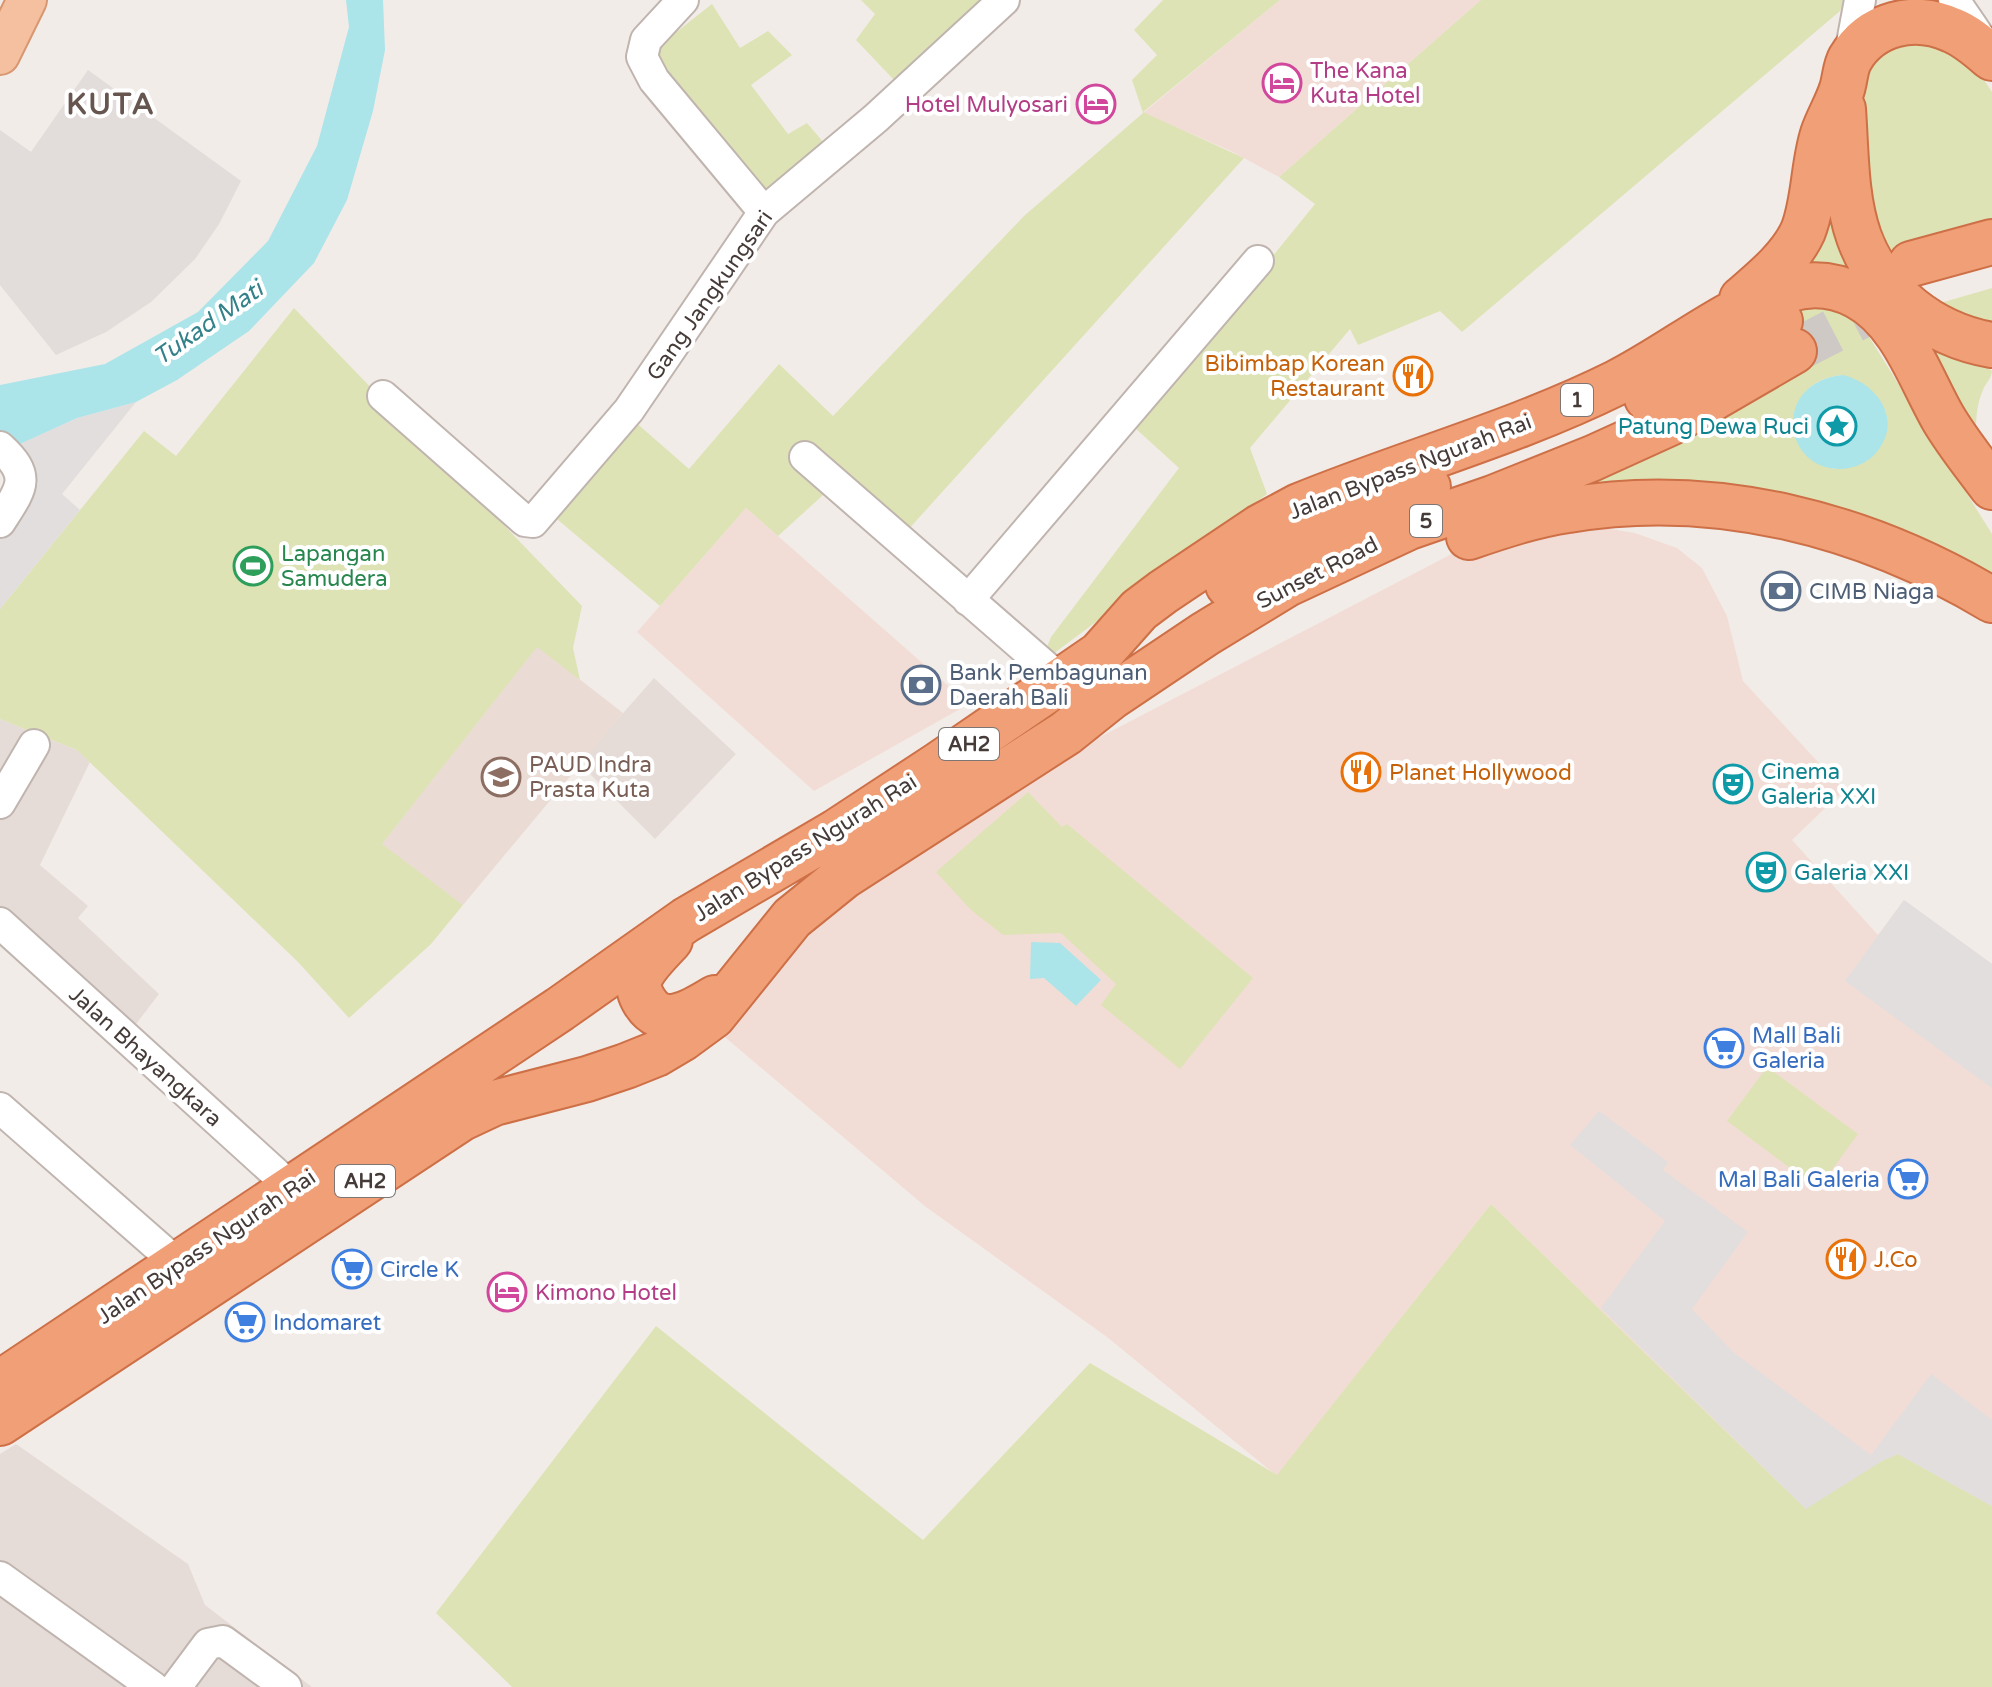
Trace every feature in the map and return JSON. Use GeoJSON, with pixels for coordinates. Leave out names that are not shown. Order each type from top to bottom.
{"type":"FeatureCollection","features":[{"type":"Feature","properties":{"kind":"highway"},"geometry":{"type":"LineString","coordinates":[[1712,323],[1755,287],[1797,243],[1810,203],[1823,135],[1845,76],[1867,38],[1879,29],[1912,21],[1950,28],[1992,56]]}},
{"type":"Feature","properties":{"kind":"highway"},"geometry":{"type":"LineString","coordinates":[[1845,76],[1853,212],[1869,259],[1897,297],[1927,322],[1951,334],[1992,345]]}},
{"type":"Feature","properties":{"kind":"highway"},"geometry":{"type":"LineString","coordinates":[[1992,242],[1916,278],[1992,272]]}},
{"type":"Feature","properties":{"kind":"highway","name":"Jalan Bypass Ngurah Rai"},"geometry":{"type":"LineString","coordinates":[[0,1383],[560,1009],[686,920],[836,832],[1100,654],[1139,610],[1260,527],[1299,506],[1588,395],[1654,362],[1712,323],[1787,290],[1810,285],[1832,286],[1881,312],[1894,328],[1945,421],[1992,487]]}},
{"type":"Feature","properties":{"kind":"highway","name":"Sunset Road"},"geometry":{"type":"LineString","coordinates":[[1076,725],[1134,681],[1287,584],[1409,527],[1493,498],[1670,423],[1787,336],[1671,385],[1582,432],[1441,482],[1323,531],[1272,557],[1177,620],[1100,654]]}},
{"type":"Feature","properties":{"kind":"highway","name":"Jalan Bypass Ngurah Rai"},"geometry":{"type":"LineString","coordinates":[[0,1423],[462,1118],[494,1103],[587,1079],[656,1054],[713,1016],[792,918],[844,876],[1076,725],[1103,722],[1127,713],[1308,603],[1344,585],[1422,553],[1520,520],[1567,510],[1670,501],[1716,505],[1818,524],[1881,544],[1928,564],[1992,600]]}},
{"type":"Feature","properties":{"kind":"highway"},"geometry":{"type":"LineString","coordinates":[[686,920],[642,974],[640,993],[650,1009],[658,1015],[675,1018],[744,979]]}},
{"type":"Feature","properties":{"kind":"main road"},"geometry":{"type":"LineString","coordinates":[[0,55],[20,3]]}},
{"type":"Feature","properties":{"kind":"street"},"geometry":{"type":"LineString","coordinates":[[683,0],[646,40],[642,57],[654,80],[764,212]]}},
{"type":"Feature","properties":{"kind":"street","name":"Gang Jangkungsari"},"geometry":{"type":"LineString","coordinates":[[383,396],[525,521],[533,522],[629,410],[764,212],[876,118],[1004,0]]}},
{"type":"Feature","properties":{"kind":"street"},"geometry":{"type":"LineString","coordinates":[[1845,76],[1860,0]]}},
{"type":"Feature","properties":{"kind":"street"},"geometry":{"type":"LineString","coordinates":[[1954,0],[1992,56]]}},
{"type":"Feature","properties":{"kind":"street"},"geometry":{"type":"LineString","coordinates":[[968,600],[1258,261]]}},
{"type":"Feature","properties":{"kind":"street"},"geometry":{"type":"LineString","coordinates":[[0,522],[18,494],[21,482],[8,454]]}},
{"type":"Feature","properties":{"kind":"street"},"geometry":{"type":"LineString","coordinates":[[805,457],[1061,680]]}},
{"type":"Feature","properties":{"kind":"street"},"geometry":{"type":"LineString","coordinates":[[0,803],[34,745]]}},
{"type":"Feature","properties":{"kind":"street","name":"Jalan Bhayangkara"},"geometry":{"type":"LineString","coordinates":[[0,923],[293,1189]]}},
{"type":"Feature","properties":{"kind":"street"},"geometry":{"type":"LineString","coordinates":[[0,1108],[179,1265]]}},
{"type":"Feature","properties":{"kind":"street"},"geometry":{"type":"LineString","coordinates":[[0,1577],[153,1687]]}},
{"type":"Feature","properties":{"kind":"street"},"geometry":{"type":"LineString","coordinates":[[176,1687],[208,1644],[216,1641],[223,1641],[286,1687]]}},
{"type":"Feature","properties":{"kind":"shaded area","name":"The Kana Kuta Hotel"},"geometry":{"type":"Polygon","coordinates":[[[1280,0],[1481,0],[1279,177],[1231,151],[1143,113],[1280,0]]]}},
{"type":"Feature","properties":{"kind":"shaded area"},"geometry":{"type":"Polygon","coordinates":[[[88,70],[241,181],[219,224],[195,259],[151,302],[106,332],[56,355],[0,285],[0,130],[31,152],[88,70]]]}},
{"type":"Feature","properties":{"kind":"shaded area"},"geometry":{"type":"Polygon","coordinates":[[[136,402],[62,494],[80,510],[0,609],[0,539],[38,484],[35,474],[13,447],[77,418],[136,402]]]}},
{"type":"Feature","properties":{"kind":"shaded area"},"geometry":{"type":"Polygon","coordinates":[[[746,508],[969,704],[814,791],[637,632],[746,508]]]}},
{"type":"Feature","properties":{"kind":"shaded area"},"geometry":{"type":"Polygon","coordinates":[[[1586,525],[1635,533],[1677,548],[1702,568],[1727,616],[1743,681],[1844,790],[1792,840],[1878,935],[1904,900],[1992,964],[1992,1506],[1898,1454],[1806,1509],[1491,1204],[1277,1476],[1107,1337],[926,1207],[720,1033],[819,920],[1098,738],[1469,545],[1586,525]]]}},
{"type":"Feature","properties":{"kind":"shaded area","name":"PAUD Indra Prasta Kuta"},"geometry":{"type":"Polygon","coordinates":[[[537,646],[623,713],[463,905],[381,845],[537,646]]]}},
{"type":"Feature","properties":{"kind":"shaded area"},"geometry":{"type":"Polygon","coordinates":[[[654,678],[736,754],[655,839],[579,763],[654,678]]]}},
{"type":"Feature","properties":{"kind":"shaded area"},"geometry":{"type":"Polygon","coordinates":[[[0,719],[77,750],[90,762],[40,865],[88,906],[78,918],[159,994],[127,1036],[0,916],[0,719]]]}},
{"type":"Feature","properties":{"kind":"shaded area"},"geometry":{"type":"Polygon","coordinates":[[[1904,900],[1992,964],[1992,1088],[1845,981],[1904,900]]]}},
{"type":"Feature","properties":{"kind":"shaded area"},"geometry":{"type":"Polygon","coordinates":[[[1599,1111],[1668,1162],[1663,1170],[1748,1232],[1692,1309],[1733,1352],[1871,1455],[1931,1374],[1992,1420],[1992,1506],[1898,1454],[1806,1509],[1601,1308],[1665,1221],[1570,1145],[1599,1111]]]}},
{"type":"Feature","properties":{"kind":"shaded area"},"geometry":{"type":"Polygon","coordinates":[[[16,1444],[188,1564],[205,1605],[312,1687],[0,1687],[0,1454],[16,1444]]]}},
{"type":"Feature","properties":{"kind":"green space"},"geometry":{"type":"Polygon","coordinates":[[[861,0],[986,0],[895,81],[856,40],[875,14],[861,0]]]}},
{"type":"Feature","properties":{"kind":"green space"},"geometry":{"type":"Polygon","coordinates":[[[1163,0],[1280,0],[1143,112],[1244,158],[897,542],[833,486],[778,536],[746,508],[660,606],[551,514],[633,420],[689,469],[779,364],[833,416],[1024,216],[1143,113],[1132,80],[1157,55],[1134,30],[1163,0]]]}},
{"type":"Feature","properties":{"kind":"green space"},"geometry":{"type":"Polygon","coordinates":[[[1481,0],[1844,0],[1840,11],[1462,332],[1440,311],[1358,345],[1350,329],[1250,448],[1267,494],[1053,654],[1047,647],[1051,637],[1179,468],[1134,427],[1315,204],[1279,177],[1481,0]]]}},
{"type":"Feature","properties":{"kind":"green space"},"geometry":{"type":"Polygon","coordinates":[[[712,4],[740,48],[768,31],[792,55],[751,85],[788,134],[807,123],[830,150],[765,203],[651,52],[712,4]]]}},
{"type":"Feature","properties":{"kind":"green space"},"geometry":{"type":"Polygon","coordinates":[[[1912,33],[1946,36],[1963,48],[1992,92],[1992,225],[1900,251],[1923,308],[1992,288],[1992,336],[1968,332],[1923,313],[1903,293],[1871,249],[1856,181],[1850,124],[1869,47],[1881,40],[1912,33]]]}},
{"type":"Feature","properties":{"kind":"green space"},"geometry":{"type":"Polygon","coordinates":[[[1828,176],[1840,250],[1851,270],[1805,269],[1828,176]]]}},
{"type":"Feature","properties":{"kind":"green space"},"geometry":{"type":"Polygon","coordinates":[[[1777,303],[1835,303],[1861,324],[1992,534],[1992,579],[1974,567],[1541,497],[1777,303]],[[1843,375],[1823,380],[1808,390],[1802,396],[1792,425],[1833,469],[1845,468],[1866,460],[1879,445],[1886,424],[1886,412],[1843,375]]]}},
{"type":"Feature","properties":{"kind":"green space","name":"Lapangan Samudera"},"geometry":{"type":"Polygon","coordinates":[[[294,308],[582,606],[573,648],[580,680],[537,647],[382,844],[463,905],[431,944],[349,1018],[298,962],[77,750],[0,719],[0,609],[144,431],[176,456],[294,308]]]}},
{"type":"Feature","properties":{"kind":"green space"},"geometry":{"type":"Polygon","coordinates":[[[1927,346],[1986,366],[1992,371],[1976,417],[1976,445],[1927,346]]]}},
{"type":"Feature","properties":{"kind":"green space"},"geometry":{"type":"Polygon","coordinates":[[[1028,792],[1062,827],[1067,824],[1253,978],[1180,1069],[1101,1005],[1116,984],[1061,933],[1003,935],[971,910],[936,872],[1028,792]]]}},
{"type":"Feature","properties":{"kind":"green space"},"geometry":{"type":"Polygon","coordinates":[[[1767,1067],[1858,1134],[1818,1189],[1727,1121],[1767,1067]]]}},
{"type":"Feature","properties":{"kind":"green space"},"geometry":{"type":"Polygon","coordinates":[[[1491,1204],[1805,1508],[1898,1454],[1992,1506],[1992,1687],[512,1687],[436,1613],[656,1326],[923,1540],[1090,1363],[1277,1475],[1491,1204]]]}},
{"type":"Feature","properties":{"kind":"water","name":"Tukad Mati"},"geometry":{"type":"Polygon","coordinates":[[[346,0],[383,0],[385,50],[373,111],[347,200],[314,263],[249,331],[177,380],[136,402],[77,418],[0,453],[0,385],[105,364],[198,312],[268,241],[317,146],[349,27],[346,0]]]}},
{"type":"Feature","properties":{"kind":"water"},"geometry":{"type":"Polygon","coordinates":[[[1843,375],[1856,380],[1877,396],[1883,406],[1887,429],[1883,442],[1875,454],[1856,466],[1842,469],[1822,466],[1807,456],[1797,442],[1793,425],[1795,408],[1804,393],[1820,381],[1843,375]],[[1836,408],[1827,412],[1824,426],[1829,435],[1839,438],[1851,430],[1853,421],[1849,412],[1836,408]]]}},
{"type":"Feature","properties":{"kind":"water"},"geometry":{"type":"Polygon","coordinates":[[[1031,942],[1060,943],[1101,980],[1076,1006],[1044,978],[1030,979],[1031,942]]]}},
{"type":"Feature","properties":{"kind":"tunnel"},"geometry":{"type":"LineString","coordinates":[[1794,351],[1882,306],[1907,297]]}},
{"type":"Feature","properties":{"kind":"place","name":"The Kana Kuta Hotel"},"geometry":{"type":"Point","coordinates":[1282,83]}},
{"type":"Feature","properties":{"kind":"place","name":"Hotel Mulyosari"},"geometry":{"type":"Point","coordinates":[1096,104]}},
{"type":"Feature","properties":{"kind":"place","name":"Bibimbap Korean Restaurant"},"geometry":{"type":"Point","coordinates":[1413,376]}},
{"type":"Feature","properties":{"kind":"place","name":"Patung Dewa Ruci"},"geometry":{"type":"Point","coordinates":[1837,426]}},
{"type":"Feature","properties":{"kind":"place","name":"Lapangan Samudera"},"geometry":{"type":"Point","coordinates":[253,566]}},
{"type":"Feature","properties":{"kind":"place","name":"CIMB Niaga"},"geometry":{"type":"Point","coordinates":[1781,591]}},
{"type":"Feature","properties":{"kind":"place","name":"Bank Pembagunan Daerah Bali"},"geometry":{"type":"Point","coordinates":[921,685]}},
{"type":"Feature","properties":{"kind":"place","name":"Planet Hollywood"},"geometry":{"type":"Point","coordinates":[1361,772]}},
{"type":"Feature","properties":{"kind":"place","name":"PAUD Indra Prasta Kuta"},"geometry":{"type":"Point","coordinates":[501,777]}},
{"type":"Feature","properties":{"kind":"place","name":"Cinema Galeria XXI"},"geometry":{"type":"Point","coordinates":[1733,784]}},
{"type":"Feature","properties":{"kind":"place","name":"Galeria XXI"},"geometry":{"type":"Point","coordinates":[1766,872]}},
{"type":"Feature","properties":{"kind":"place","name":"Mall Bali Galeria"},"geometry":{"type":"Point","coordinates":[1724,1048]}},
{"type":"Feature","properties":{"kind":"place","name":"Mal Bali Galeria"},"geometry":{"type":"Point","coordinates":[1908,1179]}},
{"type":"Feature","properties":{"kind":"place","name":"J.Co"},"geometry":{"type":"Point","coordinates":[1846,1259]}},
{"type":"Feature","properties":{"kind":"place","name":"Circle K"},"geometry":{"type":"Point","coordinates":[352,1269]}},
{"type":"Feature","properties":{"kind":"place","name":"Kimono Hotel"},"geometry":{"type":"Point","coordinates":[507,1292]}},
{"type":"Feature","properties":{"kind":"place","name":"Indomaret"},"geometry":{"type":"Point","coordinates":[245,1322]}},
{"type":"Feature","properties":{"kind":"district","name":"KUTA"},"geometry":{"type":"Point","coordinates":[111,104]}}]}
